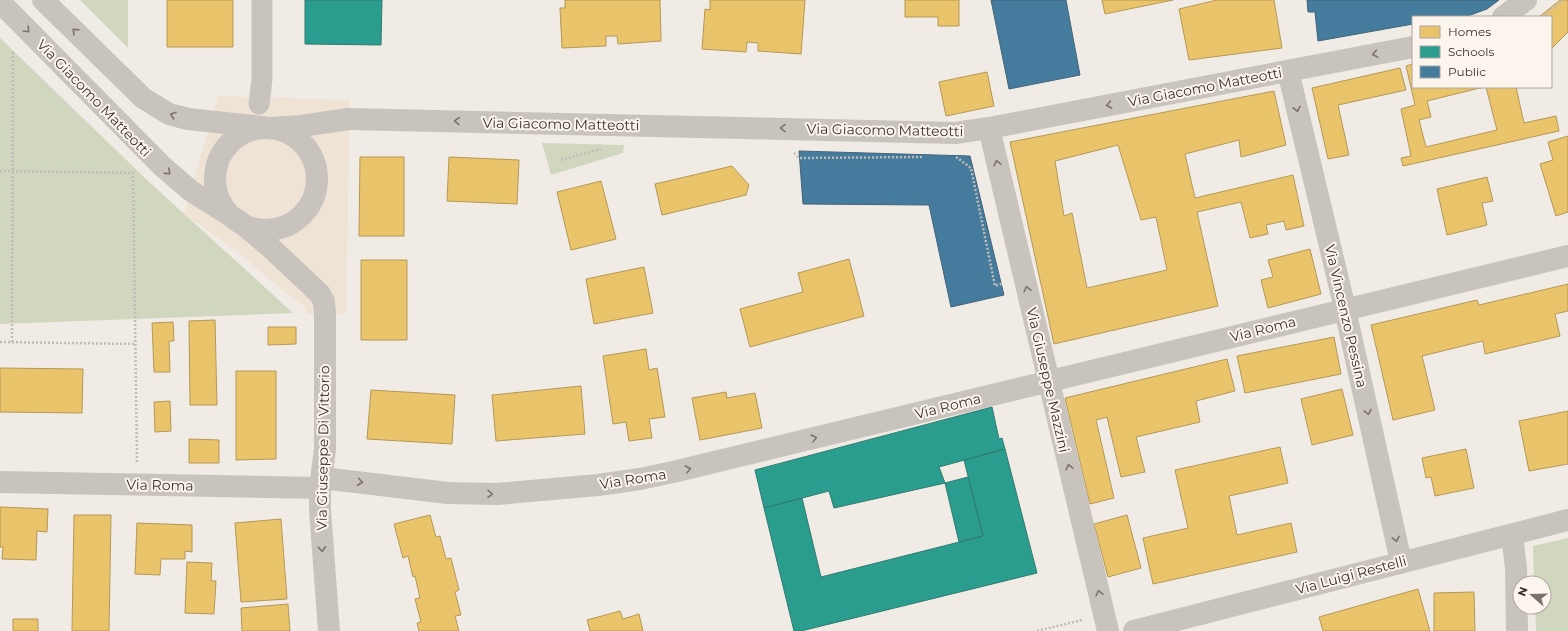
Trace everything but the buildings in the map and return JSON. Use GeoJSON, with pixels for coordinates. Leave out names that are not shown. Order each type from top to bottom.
{"type":"FeatureCollection","features":[{"type":"Feature","properties":{"kind":"street"},"geometry":{"type":"LineString","coordinates":[[43,0],[143,98],[163,111],[188,119],[271,128],[283,130],[300,140],[309,150],[317,170],[315,195],[309,207],[293,222],[283,227],[259,229],[247,226],[239,221],[229,213],[219,198],[216,182],[218,164],[224,150],[235,138],[252,130],[271,128]]}},
{"type":"Feature","properties":{"kind":"street"},"geometry":{"type":"LineString","coordinates":[[259,104],[262,79],[262,0]]}},
{"type":"Feature","properties":{"kind":"street"},"geometry":{"type":"LineString","coordinates":[[1504,16],[1526,0]]}},
{"type":"Feature","properties":{"kind":"street","name":"Via Giacomo Matteotti"},"geometry":{"type":"LineString","coordinates":[[0,2],[151,156],[191,191],[239,221]]}},
{"type":"Feature","properties":{"kind":"street","name":"Via Giacomo Matteotti"},"geometry":{"type":"LineString","coordinates":[[271,128],[301,126],[349,118],[830,129],[935,134],[963,133],[1412,47]]}},
{"type":"Feature","properties":{"kind":"street","name":"Via Vincenzo Pessina"},"geometry":{"type":"LineString","coordinates":[[1288,71],[1345,310],[1401,562]]}},
{"type":"Feature","properties":{"kind":"street","name":"Via Giuseppe Mazzini"},"geometry":{"type":"LineString","coordinates":[[989,128],[1108,631]]}},
{"type":"Feature","properties":{"kind":"street","name":"Via Giuseppe Di Vittorio"},"geometry":{"type":"LineString","coordinates":[[239,221],[270,247],[320,294],[324,302],[325,449],[321,483],[321,532],[329,631]]}},
{"type":"Feature","properties":{"kind":"street","name":"Via Roma"},"geometry":{"type":"LineString","coordinates":[[0,482],[321,483],[465,494],[511,493],[611,483],[673,472],[1568,256]]}},
{"type":"Feature","properties":{"kind":"street","name":"Via Luigi Restelli"},"geometry":{"type":"LineString","coordinates":[[1134,631],[1568,520]]}},
{"type":"Feature","properties":{"kind":"street"},"geometry":{"type":"LineString","coordinates":[[1512,535],[1516,568],[1517,631]]}},
{"type":"Feature","properties":{"kind":"path"},"geometry":{"type":"LineString","coordinates":[[1543,16],[1563,0]]}},
{"type":"Feature","properties":{"kind":"path"},"geometry":{"type":"LineString","coordinates":[[12,342],[13,52]]}},
{"type":"Feature","properties":{"kind":"path"},"geometry":{"type":"LineString","coordinates":[[561,160],[606,148]]}},
{"type":"Feature","properties":{"kind":"path"},"geometry":{"type":"LineString","coordinates":[[950,157],[958,157],[971,168],[995,286],[1001,284]]}},
{"type":"Feature","properties":{"kind":"path"},"geometry":{"type":"LineString","coordinates":[[799,158],[926,158]]}},
{"type":"Feature","properties":{"kind":"path"},"geometry":{"type":"LineString","coordinates":[[0,171],[132,173],[136,463]]}},
{"type":"Feature","properties":{"kind":"path"},"geometry":{"type":"LineString","coordinates":[[0,342],[135,344]]}},
{"type":"Feature","properties":{"kind":"path"},"geometry":{"type":"LineString","coordinates":[[1037,631],[1086,619]]}},
{"type":"Feature","properties":{"kind":"green space"},"geometry":{"type":"Polygon","coordinates":[[[80,0],[128,0],[128,48],[80,0]]]}},
{"type":"Feature","properties":{"kind":"green space"},"geometry":{"type":"Polygon","coordinates":[[[0,38],[147,180],[293,313],[0,324],[0,38]]]}},
{"type":"Feature","properties":{"kind":"green space"},"geometry":{"type":"Polygon","coordinates":[[[542,143],[624,145],[623,153],[551,175],[542,143]]]}},
{"type":"Feature","properties":{"kind":"green space"},"geometry":{"type":"Polygon","coordinates":[[[1568,538],[1568,631],[1536,631],[1535,615],[1552,615],[1552,575],[1534,575],[1533,546],[1568,538]]]}},
{"type":"Feature","properties":{"kind":"shaded area"},"geometry":{"type":"Polygon","coordinates":[[[218,96],[350,100],[346,314],[307,314],[305,307],[239,253],[184,214],[218,96]]]}}]}
